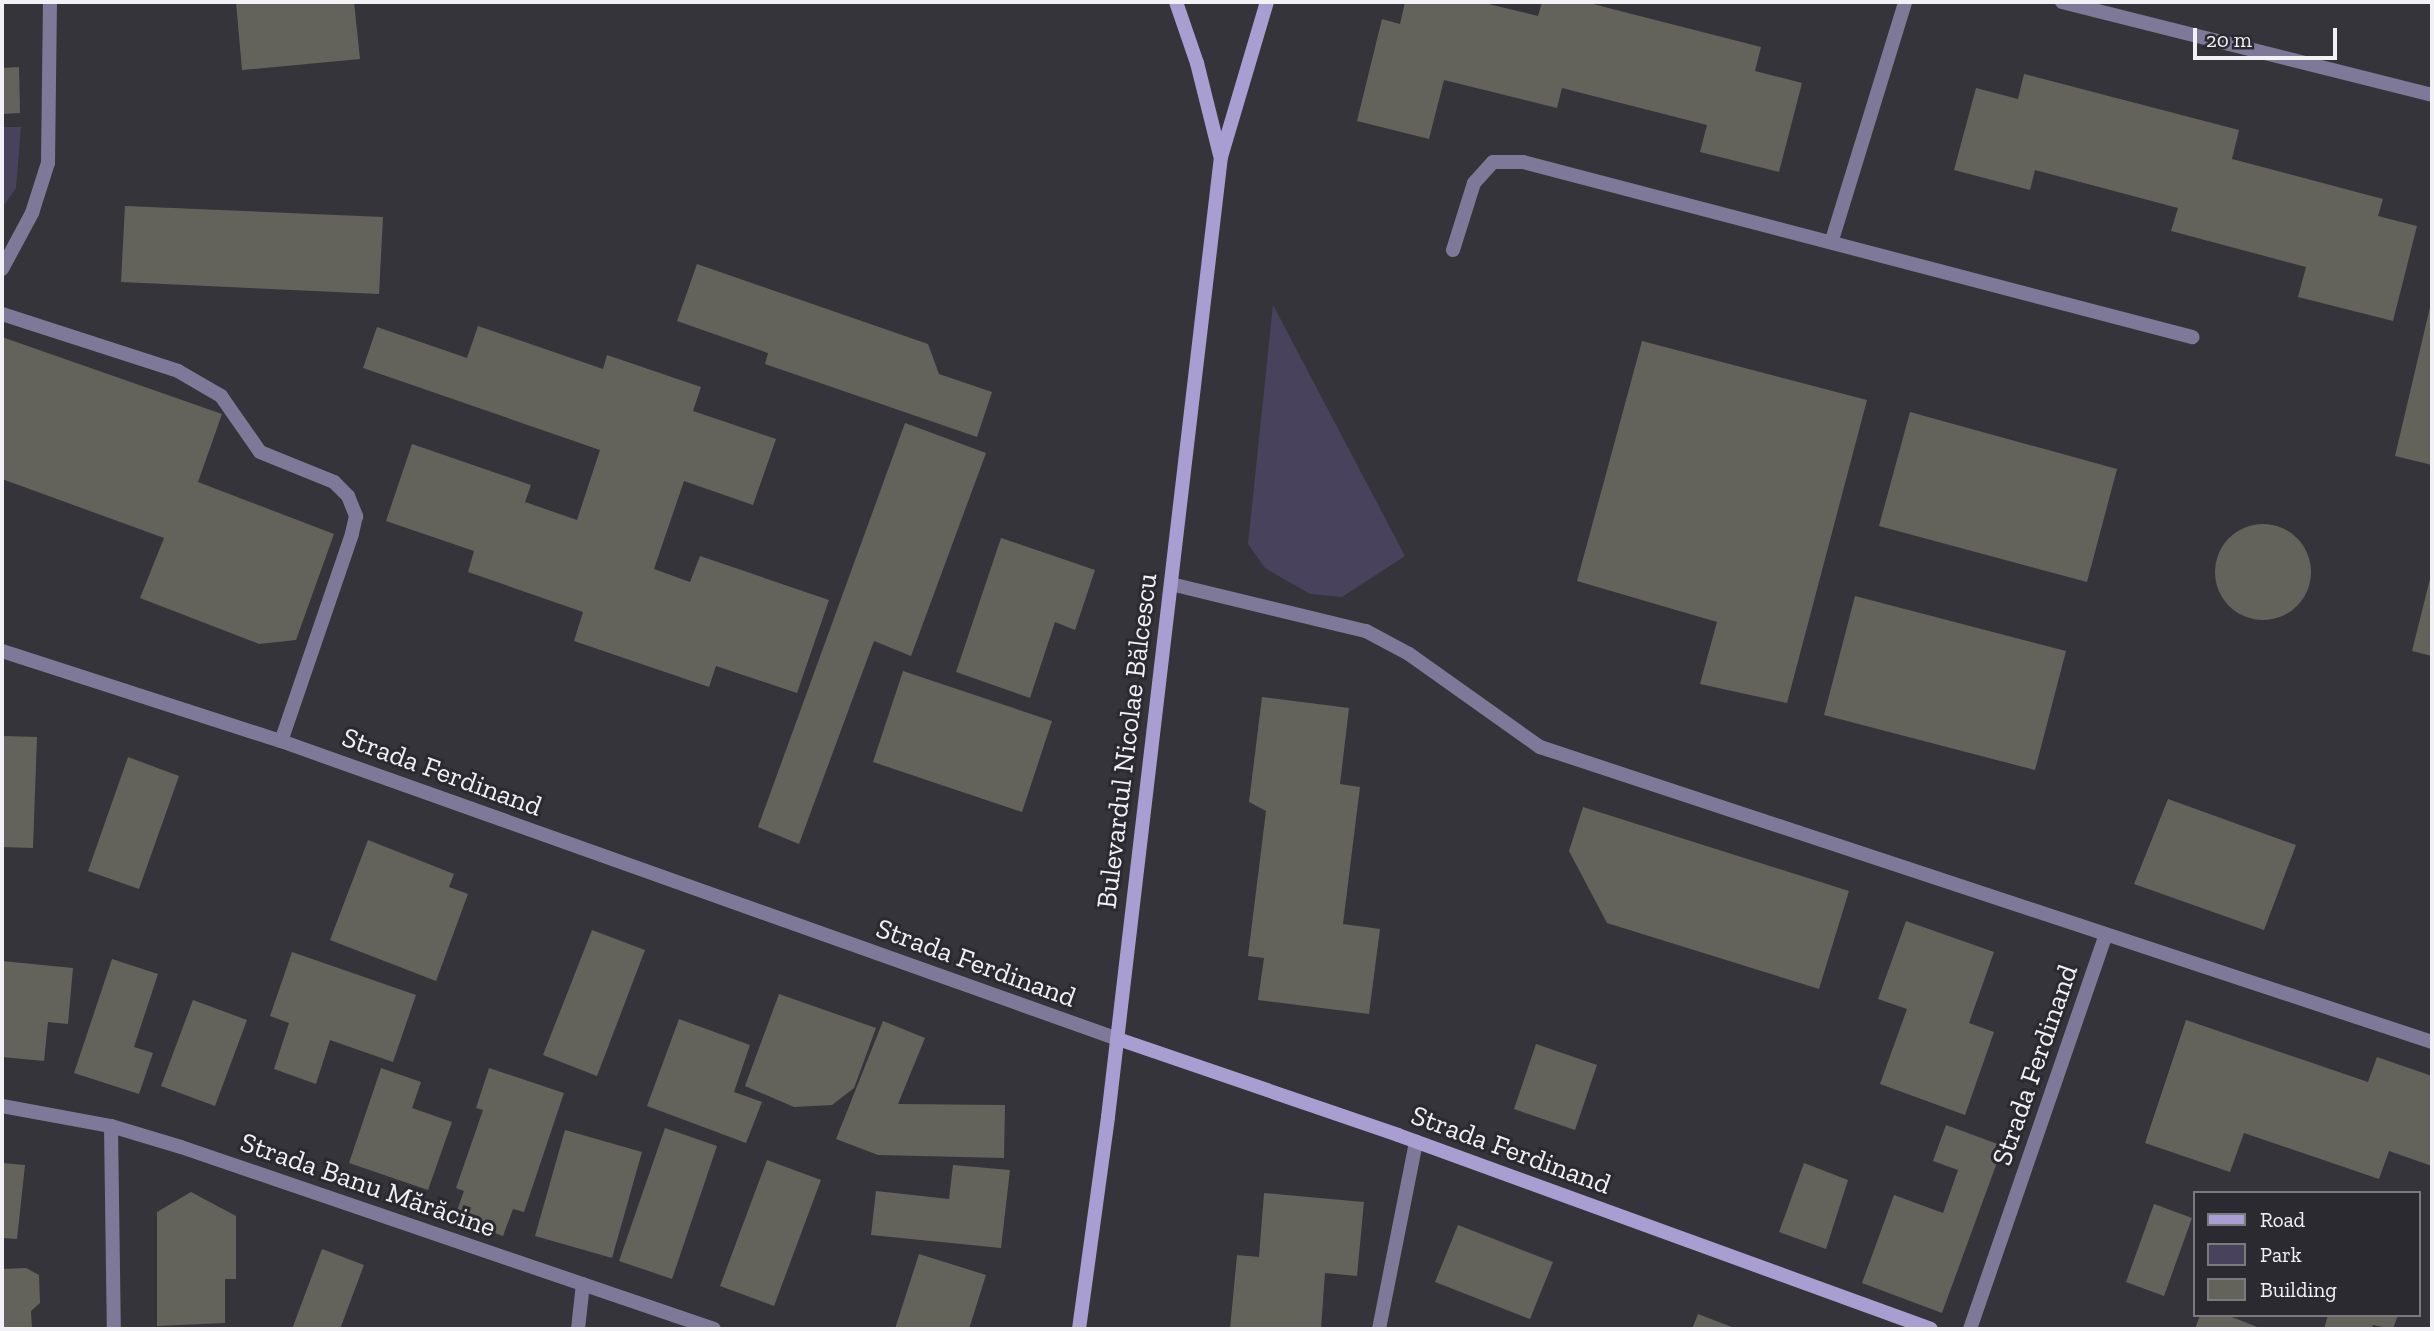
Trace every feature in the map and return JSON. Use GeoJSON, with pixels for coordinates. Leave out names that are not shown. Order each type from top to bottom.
{"type":"FeatureCollection","features":[{"type":"Feature","properties":{"kind":"main road","name":"Bulevardul Nicolae Bălcescu"},"geometry":{"type":"LineString","coordinates":[[1175,2],[1198,63],[1221,158]]}},
{"type":"Feature","properties":{"kind":"main road","name":"Bulevardul Nicolae Bălcescu"},"geometry":{"type":"LineString","coordinates":[[1079,1329],[1118,1039],[1221,158],[1267,2]]}},
{"type":"Feature","properties":{"kind":"main road","name":"Strada Ferdinand"},"geometry":{"type":"LineString","coordinates":[[1118,1039],[1416,1142],[1931,1329]]}},
{"type":"Feature","properties":{"kind":"street"},"geometry":{"type":"LineString","coordinates":[[2,269],[32,213],[48,163],[50,2]]}},
{"type":"Feature","properties":{"kind":"street"},"geometry":{"type":"LineString","coordinates":[[1832,240],[1905,2]]}},
{"type":"Feature","properties":{"kind":"street"},"geometry":{"type":"LineString","coordinates":[[2062,2],[2432,96]]}},
{"type":"Feature","properties":{"kind":"street"},"geometry":{"type":"LineString","coordinates":[[1453,250],[1474,183],[1493,162],[1523,162],[1832,240],[2192,337]]}},
{"type":"Feature","properties":{"kind":"street"},"geometry":{"type":"LineString","coordinates":[[2,314],[178,371],[220,396],[260,452],[334,482],[348,496],[356,516],[352,534],[281,741]]}},
{"type":"Feature","properties":{"kind":"street","name":"Strada Ferdinand"},"geometry":{"type":"LineString","coordinates":[[1171,584],[1366,631],[1409,654],[1540,747],[2432,1042]]}},
{"type":"Feature","properties":{"kind":"street","name":"Strada Ferdinand"},"geometry":{"type":"LineString","coordinates":[[2,651],[281,741],[1118,1039]]}},
{"type":"Feature","properties":{"kind":"street","name":"Strada Ferdinand"},"geometry":{"type":"LineString","coordinates":[[1970,1329],[2106,935]]}},
{"type":"Feature","properties":{"kind":"street","name":"Strada Banu Mărăcine"},"geometry":{"type":"LineString","coordinates":[[2,1106],[111,1126],[714,1329]]}},
{"type":"Feature","properties":{"kind":"street"},"geometry":{"type":"LineString","coordinates":[[111,1126],[114,1329]]}},
{"type":"Feature","properties":{"kind":"street"},"geometry":{"type":"LineString","coordinates":[[1379,1329],[1416,1142]]}},
{"type":"Feature","properties":{"kind":"street"},"geometry":{"type":"LineString","coordinates":[[578,1329],[583,1284]]}},
{"type":"Feature","properties":{"kind":"green space"},"geometry":{"type":"Polygon","coordinates":[[[2,127],[21,127],[16,188],[2,208],[2,127]]]}},
{"type":"Feature","properties":{"kind":"green space"},"geometry":{"type":"Polygon","coordinates":[[[1273,305],[1405,556],[1342,597],[1310,594],[1265,568],[1248,544],[1273,305]]]}},
{"type":"Feature","properties":{"kind":"building"},"geometry":{"type":"Polygon","coordinates":[[[236,2],[354,2],[360,59],[242,70],[236,2]]]}},
{"type":"Feature","properties":{"kind":"building"},"geometry":{"type":"Polygon","coordinates":[[[1405,2],[1480,2],[1538,16],[1542,2],[1585,2],[1761,47],[1755,71],[1802,83],[1779,172],[1700,152],[1707,125],[1562,88],[1557,108],[1444,80],[1429,139],[1357,121],[1382,19],[1400,24],[1405,2]]]}},
{"type":"Feature","properties":{"kind":"building"},"geometry":{"type":"Polygon","coordinates":[[[19,67],[20,113],[2,114],[2,68],[19,67]]]}},
{"type":"Feature","properties":{"kind":"building"},"geometry":{"type":"Polygon","coordinates":[[[2024,74],[2239,130],[2232,159],[2383,199],[2378,216],[2417,226],[2393,321],[2298,297],[2306,267],[2171,231],[2178,208],[2035,170],[2030,190],[1954,170],[1976,88],[2018,99],[2024,74]]]}},
{"type":"Feature","properties":{"kind":"building"},"geometry":{"type":"Polygon","coordinates":[[[125,206],[383,217],[379,294],[121,282],[125,206]]]}},
{"type":"Feature","properties":{"kind":"building"},"geometry":{"type":"Polygon","coordinates":[[[697,264],[928,344],[939,374],[992,392],[977,437],[765,364],[768,353],[677,321],[697,264]]]}},
{"type":"Feature","properties":{"kind":"building"},"geometry":{"type":"Polygon","coordinates":[[[2432,303],[2432,465],[2395,456],[2432,303]]]}},
{"type":"Feature","properties":{"kind":"building"},"geometry":{"type":"Polygon","coordinates":[[[478,326],[603,369],[607,355],[701,387],[693,411],[776,439],[753,505],[684,481],[654,569],[690,582],[700,556],[829,600],[797,693],[716,666],[709,687],[574,641],[583,612],[468,572],[474,551],[386,521],[412,444],[531,485],[525,502],[577,520],[600,450],[363,368],[377,327],[467,358],[478,326]]]}},
{"type":"Feature","properties":{"kind":"building"},"geometry":{"type":"Polygon","coordinates":[[[2,337],[222,414],[198,482],[334,534],[296,640],[259,644],[140,598],[164,538],[2,479],[2,337]]]}},
{"type":"Feature","properties":{"kind":"building"},"geometry":{"type":"Polygon","coordinates":[[[1642,341],[1867,400],[1787,703],[1700,684],[1717,622],[1577,581],[1642,341]]]}},
{"type":"Feature","properties":{"kind":"building"},"geometry":{"type":"Polygon","coordinates":[[[1910,412],[2117,469],[2087,582],[1879,526],[1910,412]]]}},
{"type":"Feature","properties":{"kind":"building"},"geometry":{"type":"Polygon","coordinates":[[[905,423],[986,453],[911,656],[874,641],[799,844],[758,827],[905,423]]]}},
{"type":"Feature","properties":{"kind":"building"},"geometry":{"type":"Polygon","coordinates":[[[2263,524],[2281,528],[2297,538],[2307,554],[2311,572],[2307,590],[2297,606],[2281,616],[2263,620],[2245,616],[2229,606],[2219,590],[2215,572],[2219,554],[2229,538],[2245,528],[2263,524]]]}},
{"type":"Feature","properties":{"kind":"building"},"geometry":{"type":"Polygon","coordinates":[[[1001,538],[1095,570],[1075,630],[1055,622],[1030,698],[956,672],[1001,538]]]}},
{"type":"Feature","properties":{"kind":"building"},"geometry":{"type":"Polygon","coordinates":[[[2432,575],[2432,656],[2412,651],[2432,575]]]}},
{"type":"Feature","properties":{"kind":"building"},"geometry":{"type":"Polygon","coordinates":[[[1855,596],[2066,651],[2035,770],[1824,715],[1855,596]]]}},
{"type":"Feature","properties":{"kind":"building"},"geometry":{"type":"Polygon","coordinates":[[[903,671],[1052,721],[1022,812],[873,762],[903,671]]]}},
{"type":"Feature","properties":{"kind":"building"},"geometry":{"type":"Polygon","coordinates":[[[1262,697],[1349,708],[1340,784],[1360,787],[1343,924],[1380,929],[1369,1014],[1258,1000],[1264,958],[1248,956],[1266,811],[1249,802],[1262,697]]]}},
{"type":"Feature","properties":{"kind":"building"},"geometry":{"type":"Polygon","coordinates":[[[2,736],[37,737],[33,848],[2,847],[2,736]]]}},
{"type":"Feature","properties":{"kind":"building"},"geometry":{"type":"Polygon","coordinates":[[[128,757],[179,776],[139,889],[88,871],[128,757]]]}},
{"type":"Feature","properties":{"kind":"building"},"geometry":{"type":"Polygon","coordinates":[[[2168,799],[2296,845],[2264,930],[2134,884],[2168,799]]]}},
{"type":"Feature","properties":{"kind":"building"},"geometry":{"type":"Polygon","coordinates":[[[1583,807],[1849,891],[1819,989],[1607,923],[1569,851],[1583,807]]]}},
{"type":"Feature","properties":{"kind":"building"},"geometry":{"type":"Polygon","coordinates":[[[368,840],[454,874],[449,887],[468,894],[436,981],[330,940],[368,840]]]}},
{"type":"Feature","properties":{"kind":"building"},"geometry":{"type":"Polygon","coordinates":[[[1906,921],[1994,952],[1969,1023],[1994,1032],[1965,1115],[1880,1084],[1907,1009],[1878,999],[1906,921]]]}},
{"type":"Feature","properties":{"kind":"building"},"geometry":{"type":"Polygon","coordinates":[[[592,930],[645,950],[597,1076],[543,1055],[592,930]]]}},
{"type":"Feature","properties":{"kind":"building"},"geometry":{"type":"Polygon","coordinates":[[[292,952],[416,995],[393,1062],[330,1040],[316,1084],[274,1069],[289,1023],[270,1016],[292,952]]]}},
{"type":"Feature","properties":{"kind":"building"},"geometry":{"type":"Polygon","coordinates":[[[112,959],[158,974],[134,1047],[153,1053],[139,1094],[74,1073],[112,959]]]}},
{"type":"Feature","properties":{"kind":"building"},"geometry":{"type":"Polygon","coordinates":[[[2,961],[73,968],[68,1024],[48,1022],[44,1061],[2,1057],[2,961]]]}},
{"type":"Feature","properties":{"kind":"building"},"geometry":{"type":"Polygon","coordinates":[[[779,994],[876,1028],[854,1088],[832,1105],[794,1107],[745,1086],[779,994]]]}},
{"type":"Feature","properties":{"kind":"building"},"geometry":{"type":"Polygon","coordinates":[[[193,1000],[247,1020],[215,1106],[161,1086],[193,1000]]]}},
{"type":"Feature","properties":{"kind":"building"},"geometry":{"type":"Polygon","coordinates":[[[679,1019],[750,1045],[734,1092],[762,1102],[746,1143],[647,1106],[679,1019]]]}},
{"type":"Feature","properties":{"kind":"building"},"geometry":{"type":"Polygon","coordinates":[[[2186,1020],[2368,1082],[2377,1057],[2432,1076],[2432,1166],[2389,1151],[2379,1179],[2244,1133],[2230,1172],[2145,1143],[2186,1020]]]}},
{"type":"Feature","properties":{"kind":"building"},"geometry":{"type":"Polygon","coordinates":[[[883,1021],[925,1038],[898,1104],[1005,1105],[1004,1158],[878,1155],[836,1139],[883,1021]]]}},
{"type":"Feature","properties":{"kind":"building"},"geometry":{"type":"Polygon","coordinates":[[[1536,1044],[1597,1065],[1575,1130],[1514,1109],[1536,1044]]]}},
{"type":"Feature","properties":{"kind":"building"},"geometry":{"type":"Polygon","coordinates":[[[381,1068],[421,1082],[412,1108],[452,1122],[428,1190],[349,1163],[381,1068]]]}},
{"type":"Feature","properties":{"kind":"building"},"geometry":{"type":"Polygon","coordinates":[[[489,1068],[564,1093],[524,1212],[513,1209],[503,1236],[454,1219],[464,1191],[456,1188],[483,1110],[476,1108],[489,1068]]]}},
{"type":"Feature","properties":{"kind":"building"},"geometry":{"type":"Polygon","coordinates":[[[1946,1125],[2003,1146],[1942,1313],[1862,1283],[1894,1195],[1943,1213],[1958,1170],[1933,1161],[1946,1125]]]}},
{"type":"Feature","properties":{"kind":"building"},"geometry":{"type":"Polygon","coordinates":[[[665,1128],[717,1146],[672,1279],[619,1261],[665,1128]]]}},
{"type":"Feature","properties":{"kind":"building"},"geometry":{"type":"Polygon","coordinates":[[[565,1130],[642,1152],[612,1258],[535,1236],[565,1130]]]}},
{"type":"Feature","properties":{"kind":"building"},"geometry":{"type":"Polygon","coordinates":[[[767,1160],[821,1180],[774,1306],[720,1286],[767,1160]]]}},
{"type":"Feature","properties":{"kind":"building"},"geometry":{"type":"Polygon","coordinates":[[[2,1163],[25,1165],[17,1239],[2,1238],[2,1163]]]}},
{"type":"Feature","properties":{"kind":"building"},"geometry":{"type":"Polygon","coordinates":[[[1804,1163],[1848,1180],[1826,1249],[1779,1232],[1804,1163]]]}},
{"type":"Feature","properties":{"kind":"building"},"geometry":{"type":"Polygon","coordinates":[[[953,1165],[1010,1170],[1001,1248],[871,1235],[876,1191],[949,1199],[953,1165]]]}},
{"type":"Feature","properties":{"kind":"building"},"geometry":{"type":"Polygon","coordinates":[[[191,1192],[236,1216],[236,1279],[225,1279],[225,1323],[157,1326],[157,1212],[191,1192]]]}},
{"type":"Feature","properties":{"kind":"building"},"geometry":{"type":"Polygon","coordinates":[[[1264,1193],[1364,1202],[1357,1276],[1325,1273],[1321,1329],[1230,1329],[1237,1255],[1259,1257],[1264,1193]]]}},
{"type":"Feature","properties":{"kind":"building"},"geometry":{"type":"Polygon","coordinates":[[[2154,1204],[2192,1218],[2164,1296],[2126,1282],[2154,1204]]]}},
{"type":"Feature","properties":{"kind":"building"},"geometry":{"type":"Polygon","coordinates":[[[1458,1225],[1553,1262],[1530,1319],[1435,1282],[1458,1225]]]}},
{"type":"Feature","properties":{"kind":"building"},"geometry":{"type":"Polygon","coordinates":[[[322,1249],[364,1265],[340,1329],[292,1329],[322,1249]]]}},
{"type":"Feature","properties":{"kind":"building"},"geometry":{"type":"Polygon","coordinates":[[[919,1254],[986,1275],[969,1329],[895,1329],[919,1254]]]}},
{"type":"Feature","properties":{"kind":"building"},"geometry":{"type":"Polygon","coordinates":[[[26,1268],[39,1275],[40,1303],[31,1311],[32,1329],[2,1329],[2,1269],[26,1268]]]}},
{"type":"Feature","properties":{"kind":"building"},"geometry":{"type":"Polygon","coordinates":[[[1698,1314],[1737,1329],[1692,1329],[1698,1314]]]}},
{"type":"Feature","properties":{"kind":"building"},"geometry":{"type":"Polygon","coordinates":[[[2199,1317],[2232,1317],[2262,1329],[2195,1329],[2199,1317]]]}},
{"type":"Feature","properties":{"kind":"building"},"geometry":{"type":"Polygon","coordinates":[[[2327,1317],[2397,1317],[2393,1329],[2373,1325],[2371,1329],[2324,1329],[2327,1317]]]}}]}
